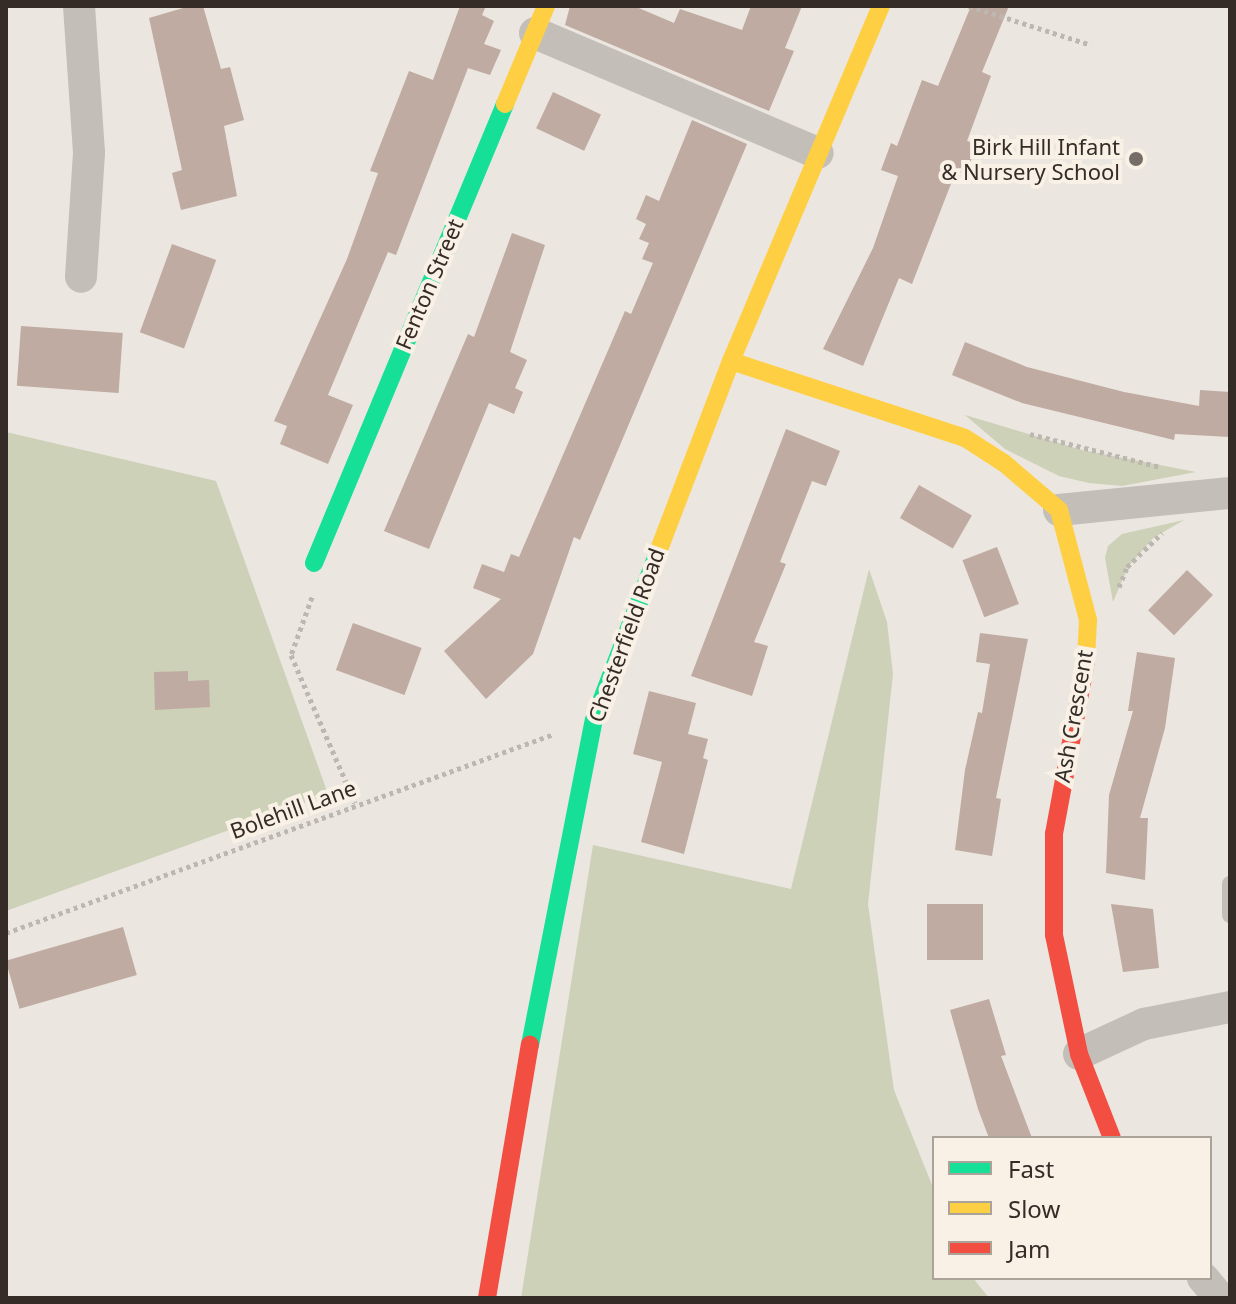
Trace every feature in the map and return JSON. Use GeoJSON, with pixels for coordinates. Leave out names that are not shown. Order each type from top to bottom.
{"type":"FeatureCollection","features":[{"type":"Feature","properties":{"kind":"street"},"geometry":{"type":"LineString","coordinates":[[79,6],[89,153],[81,277]]}},
{"type":"Feature","properties":{"kind":"street","name":"Chesterfield Road"},"geometry":{"type":"LineString","coordinates":[[487,1298],[550,930],[594,720],[731,361],[881,6]]}},
{"type":"Feature","properties":{"kind":"street"},"geometry":{"type":"LineString","coordinates":[[540,19],[818,153]]}},
{"type":"Feature","properties":{"kind":"street","name":"Fenton Street"},"geometry":{"type":"LineString","coordinates":[[314,563],[540,19]]}},
{"type":"Feature","properties":{"kind":"street"},"geometry":{"type":"LineString","coordinates":[[731,361],[965,438],[1059,510],[1230,493]]}},
{"type":"Feature","properties":{"kind":"street","name":"Ash Crescent"},"geometry":{"type":"LineString","coordinates":[[1059,510],[1088,620],[1086,669],[1059,790],[1052,887],[1054,935],[1079,1054],[1111,1136]]}},
{"type":"Feature","properties":{"kind":"street"},"geometry":{"type":"LineString","coordinates":[[1079,1054],[1144,1024],[1230,1007]]}},
{"type":"Feature","properties":{"kind":"street"},"geometry":{"type":"LineString","coordinates":[[1205,1280],[1220,1298]]}},
{"type":"Feature","properties":{"kind":"lane"},"geometry":{"type":"LineString","coordinates":[[1230,884],[1230,915]]}},
{"type":"Feature","properties":{"kind":"path"},"geometry":{"type":"LineString","coordinates":[[969,6],[1091,45]]}},
{"type":"Feature","properties":{"kind":"path"},"geometry":{"type":"LineString","coordinates":[[1024,432],[1174,469]]}},
{"type":"Feature","properties":{"kind":"path"},"geometry":{"type":"LineString","coordinates":[[1088,620],[1113,602],[1127,567],[1153,538],[1174,526]]}},
{"type":"Feature","properties":{"kind":"path"},"geometry":{"type":"LineString","coordinates":[[314,563],[315,586],[291,655],[355,803]]}},
{"type":"Feature","properties":{"kind":"path","name":"Bolehill Lane"},"geometry":{"type":"LineString","coordinates":[[6,933],[355,803],[594,720]]}},
{"type":"Feature","properties":{"kind":"green space"},"geometry":{"type":"Polygon","coordinates":[[[965,415],[1082,450],[1196,472],[1122,486],[1059,476],[1005,449],[965,415]]]}},
{"type":"Feature","properties":{"kind":"green space"},"geometry":{"type":"Polygon","coordinates":[[[6,432],[216,481],[328,794],[6,911],[6,432]]]}},
{"type":"Feature","properties":{"kind":"green space"},"geometry":{"type":"Polygon","coordinates":[[[1184,520],[1153,538],[1128,567],[1113,602],[1105,558],[1108,546],[1122,534],[1184,520]]]}},
{"type":"Feature","properties":{"kind":"green space"},"geometry":{"type":"Polygon","coordinates":[[[869,569],[887,622],[893,674],[868,904],[894,1090],[932,1185],[932,1280],[975,1280],[989,1298],[521,1298],[593,845],[791,889],[869,569]]]}},
{"type":"Feature","properties":{"kind":"building"},"geometry":{"type":"Polygon","coordinates":[[[190,6],[203,6],[221,69],[230,67],[244,120],[224,126],[237,196],[181,210],[172,173],[182,170],[149,18],[190,6]]]}},
{"type":"Feature","properties":{"kind":"building"},"geometry":{"type":"Polygon","coordinates":[[[460,6],[486,6],[482,15],[494,21],[484,44],[501,50],[490,75],[468,68],[396,255],[388,252],[328,395],[353,405],[328,464],[280,444],[287,426],[274,421],[347,259],[378,173],[370,171],[409,71],[433,80],[460,6]]]}},
{"type":"Feature","properties":{"kind":"building"},"geometry":{"type":"Polygon","coordinates":[[[570,6],[634,6],[674,23],[680,9],[742,30],[751,6],[802,6],[785,48],[794,51],[769,111],[565,25],[570,6]]]}},
{"type":"Feature","properties":{"kind":"building"},"geometry":{"type":"Polygon","coordinates":[[[971,6],[1009,6],[982,72],[991,76],[967,141],[977,144],[966,174],[956,171],[912,284],[899,278],[863,366],[823,349],[873,248],[898,176],[881,170],[891,143],[897,146],[922,80],[938,86],[971,6]]]}},
{"type":"Feature","properties":{"kind":"building"},"geometry":{"type":"Polygon","coordinates":[[[553,92],[601,114],[584,151],[536,128],[553,92]]]}},
{"type":"Feature","properties":{"kind":"building"},"geometry":{"type":"Polygon","coordinates":[[[692,120],[747,144],[580,540],[574,537],[533,654],[486,699],[444,651],[501,599],[473,588],[482,564],[504,572],[511,554],[519,557],[625,311],[631,314],[653,263],[642,259],[649,243],[639,239],[646,224],[636,219],[646,195],[659,201],[692,120]]]}},
{"type":"Feature","properties":{"kind":"building"},"geometry":{"type":"Polygon","coordinates":[[[512,233],[545,245],[510,352],[527,360],[515,388],[523,392],[514,414],[489,403],[429,549],[384,531],[468,334],[474,337],[512,233]]]}},
{"type":"Feature","properties":{"kind":"building"},"geometry":{"type":"Polygon","coordinates":[[[172,244],[216,260],[184,348],[140,332],[172,244]]]}},
{"type":"Feature","properties":{"kind":"building"},"geometry":{"type":"Polygon","coordinates":[[[21,326],[123,333],[119,393],[17,386],[21,326]]]}},
{"type":"Feature","properties":{"kind":"building"},"geometry":{"type":"Polygon","coordinates":[[[965,342],[1027,367],[1124,392],[1199,406],[1200,390],[1230,392],[1230,437],[1175,434],[1174,440],[1022,403],[952,375],[965,342]]]}},
{"type":"Feature","properties":{"kind":"building"},"geometry":{"type":"Polygon","coordinates":[[[786,429],[840,451],[826,486],[812,481],[780,562],[786,564],[754,642],[768,646],[752,696],[691,676],[786,429]]]}},
{"type":"Feature","properties":{"kind":"building"},"geometry":{"type":"Polygon","coordinates":[[[919,485],[972,516],[953,548],[900,518],[919,485]]]}},
{"type":"Feature","properties":{"kind":"building"},"geometry":{"type":"Polygon","coordinates":[[[997,547],[1019,604],[984,617],[962,560],[997,547]]]}},
{"type":"Feature","properties":{"kind":"building"},"geometry":{"type":"Polygon","coordinates":[[[1187,570],[1213,595],[1174,635],[1148,610],[1187,570]]]}},
{"type":"Feature","properties":{"kind":"building"},"geometry":{"type":"Polygon","coordinates":[[[353,623],[422,648],[404,695],[336,670],[353,623]]]}},
{"type":"Feature","properties":{"kind":"building"},"geometry":{"type":"Polygon","coordinates":[[[980,633],[1028,639],[996,798],[1001,799],[992,856],[955,850],[965,770],[978,712],[982,713],[990,664],[976,662],[980,633]]]}},
{"type":"Feature","properties":{"kind":"building"},"geometry":{"type":"Polygon","coordinates":[[[1137,652],[1175,658],[1165,728],[1140,818],[1148,818],[1145,880],[1106,873],[1109,795],[1133,711],[1128,711],[1137,652]]]}},
{"type":"Feature","properties":{"kind":"building"},"geometry":{"type":"Polygon","coordinates":[[[188,671],[188,681],[209,680],[210,707],[155,710],[154,672],[188,671]]]}},
{"type":"Feature","properties":{"kind":"building"},"geometry":{"type":"Polygon","coordinates":[[[649,691],[696,703],[688,734],[708,739],[703,758],[708,760],[684,854],[641,842],[662,762],[633,754],[649,691]]]}},
{"type":"Feature","properties":{"kind":"building"},"geometry":{"type":"Polygon","coordinates":[[[927,904],[983,904],[983,960],[927,960],[927,904]]]}},
{"type":"Feature","properties":{"kind":"building"},"geometry":{"type":"Polygon","coordinates":[[[1111,904],[1153,909],[1159,968],[1123,972],[1111,904]]]}},
{"type":"Feature","properties":{"kind":"building"},"geometry":{"type":"Polygon","coordinates":[[[123,927],[137,975],[20,1009],[6,961],[123,927]]]}},
{"type":"Feature","properties":{"kind":"building"},"geometry":{"type":"Polygon","coordinates":[[[989,999],[1006,1055],[1001,1056],[1031,1136],[988,1136],[950,1010],[989,999]]]}},
{"type":"Feature","properties":{"kind":"traffic: fast"},"geometry":{"type":"LineString","coordinates":[[314,563],[505,104]]}},
{"type":"Feature","properties":{"kind":"traffic: fast"},"geometry":{"type":"LineString","coordinates":[[530,1045],[594,720],[658,552]]}},
{"type":"Feature","properties":{"kind":"traffic: slow"},"geometry":{"type":"LineString","coordinates":[[505,104],[546,6]]}},
{"type":"Feature","properties":{"kind":"traffic: slow"},"geometry":{"type":"LineString","coordinates":[[658,552],[731,361],[881,6]]}},
{"type":"Feature","properties":{"kind":"traffic: slow"},"geometry":{"type":"LineString","coordinates":[[731,361],[965,438],[1004,463],[1059,510],[1088,620],[1086,661]]}},
{"type":"Feature","properties":{"kind":"traffic: jam"},"geometry":{"type":"LineString","coordinates":[[1086,661],[1054,834],[1054,935],[1079,1054],[1111,1136]]}},
{"type":"Feature","properties":{"kind":"traffic: jam"},"geometry":{"type":"LineString","coordinates":[[487,1298],[530,1045]]}},
{"type":"Feature","properties":{"kind":"place","name":"Birk Hill Infant & Nursery School"},"geometry":{"type":"Point","coordinates":[1136,159]}}]}
